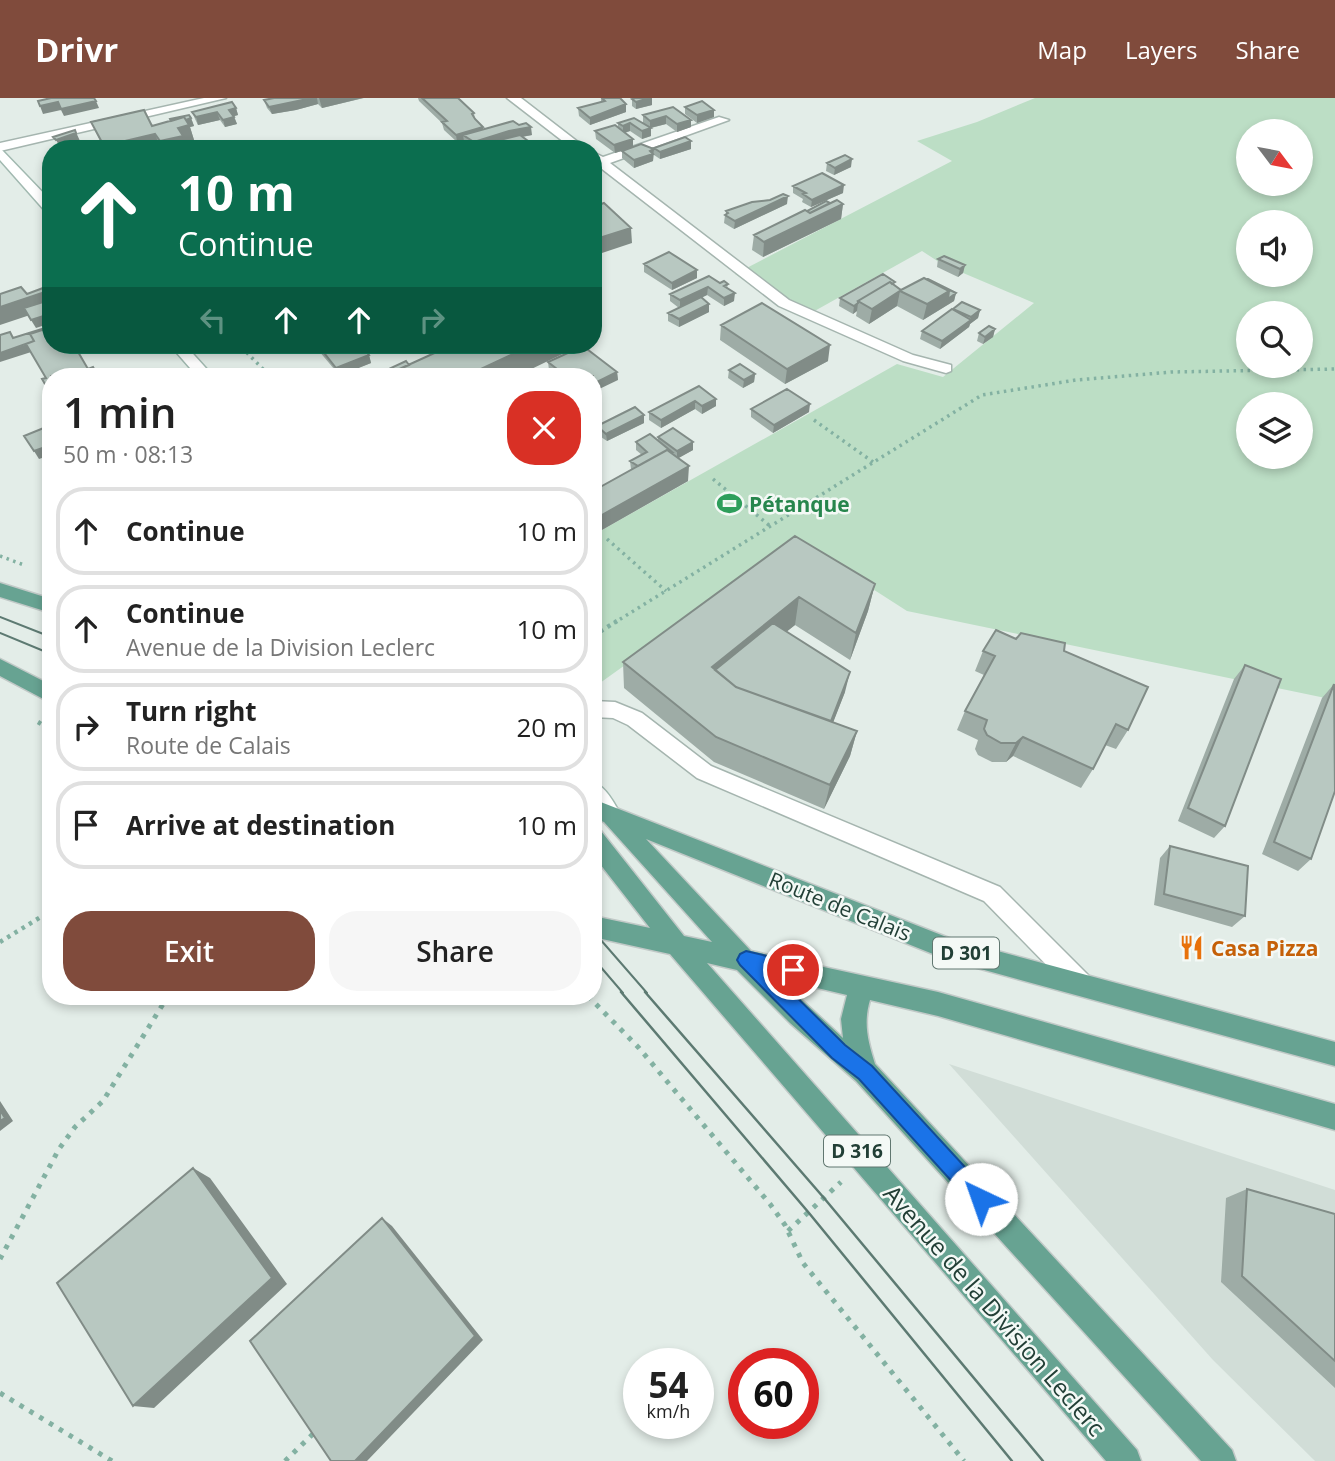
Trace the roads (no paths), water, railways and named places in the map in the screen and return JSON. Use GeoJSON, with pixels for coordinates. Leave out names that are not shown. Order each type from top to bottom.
{"type":"FeatureCollection","features":[{"type":"Feature","properties":{"kind":"main road"},"geometry":{"type":"LineString","coordinates":[[0,590],[42,603]]}},
{"type":"Feature","properties":{"kind":"main road"},"geometry":{"type":"LineString","coordinates":[[0,667],[42,690]]}},
{"type":"Feature","properties":{"kind":"main road","name":"Route de Calais"},"geometry":{"type":"LineString","coordinates":[[602,811],[948,948],[1335,1054]]}},
{"type":"Feature","properties":{"kind":"main road"},"geometry":{"type":"LineString","coordinates":[[602,812],[839,1052],[865,1072]]}},
{"type":"Feature","properties":{"kind":"main road","name":"Avenue de la Division Leclerc"},"geometry":{"type":"LineString","coordinates":[[602,849],[676,944],[1126,1461]]}},
{"type":"Feature","properties":{"kind":"main road"},"geometry":{"type":"LineString","coordinates":[[602,928],[864,985],[1335,1117]]}},
{"type":"Feature","properties":{"kind":"main road"},"geometry":{"type":"LineString","coordinates":[[864,985],[853,1010],[852,1025],[865,1072]]}},
{"type":"Feature","properties":{"kind":"main road","name":"D 316"},"geometry":{"type":"LineString","coordinates":[[865,1072],[1222,1461]]}},
{"type":"Feature","properties":{"kind":"street"},"geometry":{"type":"LineString","coordinates":[[42,198],[0,149],[220,98]]}},
{"type":"Feature","properties":{"kind":"street"},"geometry":{"type":"LineString","coordinates":[[513,98],[566,140]]}},
{"type":"Feature","properties":{"kind":"street"},"geometry":{"type":"LineString","coordinates":[[602,157],[723,120]]}},
{"type":"Feature","properties":{"kind":"street"},"geometry":{"type":"LineString","coordinates":[[602,163],[784,303],[908,358],[946,368]]}},
{"type":"Feature","properties":{"kind":"street"},"geometry":{"type":"LineString","coordinates":[[185,354],[198,368]]}},
{"type":"Feature","properties":{"kind":"street"},"geometry":{"type":"LineString","coordinates":[[602,709],[615,710],[635,719],[704,772],[992,894],[1080,984]]}},
{"type":"Feature","properties":{"kind":"tram line"},"geometry":{"type":"LineString","coordinates":[[0,617],[42,633]]}},
{"type":"Feature","properties":{"kind":"tram line"},"geometry":{"type":"LineString","coordinates":[[0,633],[42,650]]}},
{"type":"Feature","properties":{"kind":"tram line"},"geometry":{"type":"LineString","coordinates":[[602,941],[647,993]]}},
{"type":"Feature","properties":{"kind":"tram line"},"geometry":{"type":"LineString","coordinates":[[602,968],[623,993]]}},
{"type":"Feature","properties":{"kind":"tram line"},"geometry":{"type":"LineString","coordinates":[[621,992],[809,1213],[1012,1461]]}},
{"type":"Feature","properties":{"kind":"tram line"},"geometry":{"type":"LineString","coordinates":[[645,992],[824,1198],[1043,1461]]}},
{"type":"Feature","properties":{"kind":"place","name":"Pétanque"},"geometry":{"type":"Point","coordinates":[729,504]}},
{"type":"Feature","properties":{"kind":"place","name":"Casa Pizza"},"geometry":{"type":"Point","coordinates":[1191,948]}}]}
